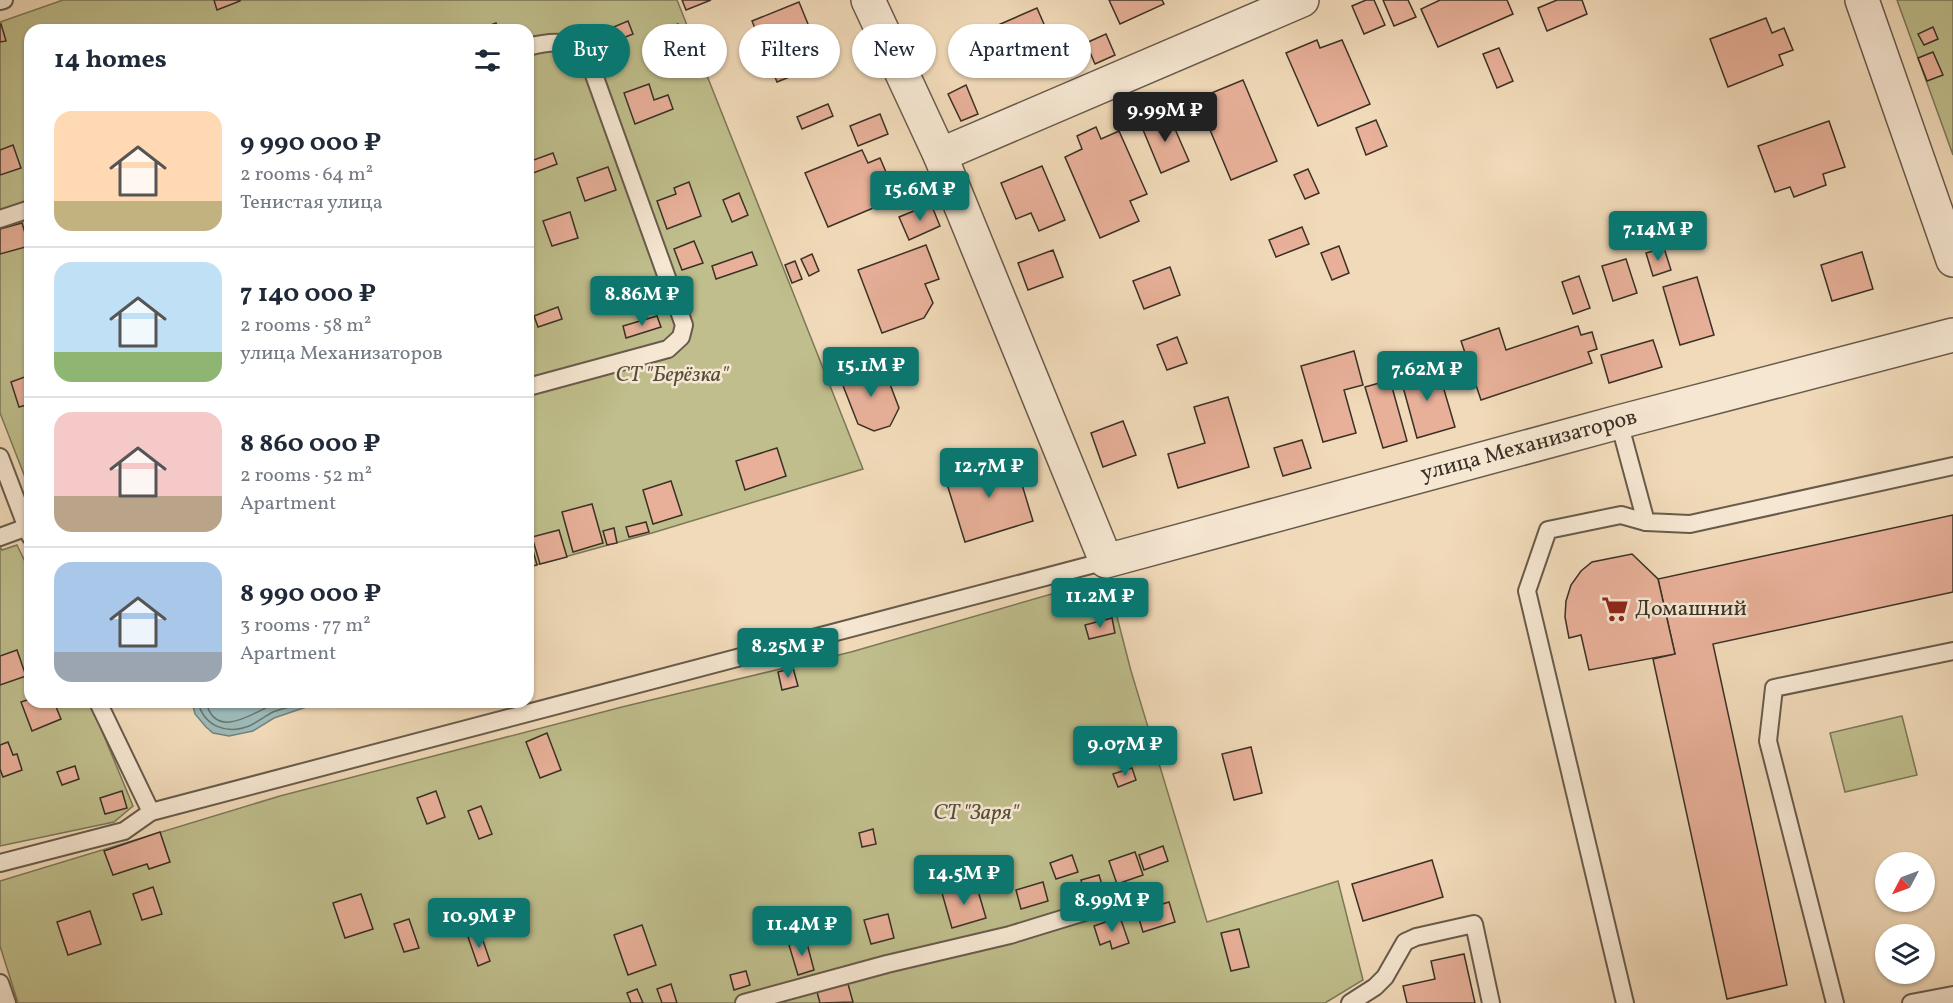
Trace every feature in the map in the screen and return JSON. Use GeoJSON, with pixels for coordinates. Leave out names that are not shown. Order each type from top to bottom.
{"type":"FeatureCollection","features":[{"type":"Feature","properties":{"kind":"street"},"geometry":{"type":"LineString","coordinates":[[867,0],[940,155],[1106,561]]}},
{"type":"Feature","properties":{"kind":"street"},"geometry":{"type":"LineString","coordinates":[[940,155],[1302,0]]}},
{"type":"Feature","properties":{"kind":"street"},"geometry":{"type":"LineString","coordinates":[[1862,0],[1953,260]]}},
{"type":"Feature","properties":{"kind":"street","name":"улица Механизаторов"},"geometry":{"type":"LineString","coordinates":[[1106,561],[1619,422],[1953,335]]}},
{"type":"Feature","properties":{"kind":"lane"},"geometry":{"type":"LineString","coordinates":[[534,46],[556,42],[566,44],[579,50],[593,72],[684,325],[681,337],[668,349],[534,385]]}},
{"type":"Feature","properties":{"kind":"lane"},"geometry":{"type":"LineString","coordinates":[[0,219],[24,211]]}},
{"type":"Feature","properties":{"kind":"lane"},"geometry":{"type":"LineString","coordinates":[[1619,422],[1646,522]]}},
{"type":"Feature","properties":{"kind":"lane"},"geometry":{"type":"LineString","coordinates":[[0,457],[24,517]]}},
{"type":"Feature","properties":{"kind":"lane"},"geometry":{"type":"LineString","coordinates":[[1625,1003],[1527,591],[1548,530],[1621,515],[1646,522],[1690,524],[1953,466]]}},
{"type":"Feature","properties":{"kind":"lane"},"geometry":{"type":"LineString","coordinates":[[0,537],[24,531]]}},
{"type":"Feature","properties":{"kind":"lane"},"geometry":{"type":"LineString","coordinates":[[0,862],[124,831],[151,812],[1106,561]]}},
{"type":"Feature","properties":{"kind":"lane"},"geometry":{"type":"LineString","coordinates":[[1835,1003],[1768,741],[1773,688],[1953,651]]}},
{"type":"Feature","properties":{"kind":"lane"},"geometry":{"type":"LineString","coordinates":[[101,708],[151,812]]}},
{"type":"Feature","properties":{"kind":"lane"},"geometry":{"type":"LineString","coordinates":[[744,1003],[888,964],[1010,935],[1114,903]]}},
{"type":"Feature","properties":{"kind":"lane"},"geometry":{"type":"LineString","coordinates":[[1350,1003],[1377,995],[1405,942],[1416,937],[1474,924],[1491,1003]]}},
{"type":"Feature","properties":{"kind":"lane"},"geometry":{"type":"LineString","coordinates":[[0,983],[7,1003]]}},
{"type":"Feature","properties":{"kind":"lane"},"geometry":{"type":"LineString","coordinates":[[1911,1003],[1953,995]]}},
{"type":"Feature","properties":{"kind":"green space","name":"СТ \"Берёзка\""},"geometry":{"type":"Polygon","coordinates":[[[63,0],[677,0],[687,24],[642,24],[642,78],[708,78],[863,469],[652,533],[534,565],[534,24],[24,24],[24,475],[0,413],[0,22],[63,0]]]}},
{"type":"Feature","properties":{"kind":"green space"},"geometry":{"type":"Polygon","coordinates":[[[1897,0],[1953,0],[1953,155],[1897,0]]]}},
{"type":"Feature","properties":{"kind":"green space"},"geometry":{"type":"Polygon","coordinates":[[[17,545],[24,560],[24,708],[92,708],[133,806],[114,822],[0,846],[0,546],[2,550],[17,545]]]}},
{"type":"Feature","properties":{"kind":"green space","name":"СТ \"Заря\""},"geometry":{"type":"Polygon","coordinates":[[[1107,578],[1131,671],[1207,922],[1338,881],[1363,980],[1325,1003],[18,1003],[0,946],[0,881],[280,796],[622,707],[851,652],[1107,578]]]}},
{"type":"Feature","properties":{"kind":"green space"},"geometry":{"type":"Polygon","coordinates":[[[1902,716],[1917,775],[1845,792],[1830,733],[1902,716]]]}},
{"type":"Feature","properties":{"kind":"water"},"geometry":{"type":"Polygon","coordinates":[[[194,708],[303,708],[274,718],[253,731],[229,736],[213,733],[195,714],[194,708]]]}},
{"type":"Feature","properties":{"kind":"building"},"geometry":{"type":"Polygon","coordinates":[[[214,0],[240,0],[240,1],[217,10],[214,0]]]}},
{"type":"Feature","properties":{"kind":"building"},"geometry":{"type":"Polygon","coordinates":[[[682,0],[711,0],[686,10],[682,0]]]}},
{"type":"Feature","properties":{"kind":"building"},"geometry":{"type":"Polygon","coordinates":[[[1109,0],[1162,0],[1164,4],[1120,24],[1109,0]]]}},
{"type":"Feature","properties":{"kind":"building"},"geometry":{"type":"Polygon","coordinates":[[[1366,0],[1374,0],[1385,25],[1364,34],[1352,6],[1366,0]]]}},
{"type":"Feature","properties":{"kind":"building"},"geometry":{"type":"Polygon","coordinates":[[[1383,0],[1408,0],[1416,17],[1394,26],[1383,0]]]}},
{"type":"Feature","properties":{"kind":"building"},"geometry":{"type":"Polygon","coordinates":[[[1440,0],[1507,0],[1513,14],[1438,47],[1421,9],[1440,0]]]}},
{"type":"Feature","properties":{"kind":"building"},"geometry":{"type":"Polygon","coordinates":[[[1557,0],[1582,0],[1587,14],[1547,31],[1538,8],[1557,0]]]}},
{"type":"Feature","properties":{"kind":"building"},"geometry":{"type":"Polygon","coordinates":[[[799,2],[808,24],[753,24],[752,21],[799,2]]]}},
{"type":"Feature","properties":{"kind":"building"},"geometry":{"type":"Polygon","coordinates":[[[1037,8],[1044,24],[1000,24],[1037,8]]]}},
{"type":"Feature","properties":{"kind":"building"},"geometry":{"type":"Polygon","coordinates":[[[1766,18],[1772,33],[1784,28],[1793,50],[1779,55],[1783,65],[1728,87],[1710,39],[1766,18]]]}},
{"type":"Feature","properties":{"kind":"building"},"geometry":{"type":"Polygon","coordinates":[[[0,25],[6,41],[0,42],[0,25]]]}},
{"type":"Feature","properties":{"kind":"building"},"geometry":{"type":"Polygon","coordinates":[[[1933,27],[1938,39],[1924,45],[1918,34],[1933,27]]]}},
{"type":"Feature","properties":{"kind":"building"},"geometry":{"type":"Polygon","coordinates":[[[1106,34],[1115,55],[1095,64],[1091,55],[1091,41],[1106,34]]]}},
{"type":"Feature","properties":{"kind":"building"},"geometry":{"type":"Polygon","coordinates":[[[1317,40],[1320,48],[1342,40],[1370,104],[1318,126],[1286,53],[1317,40]]]}},
{"type":"Feature","properties":{"kind":"building"},"geometry":{"type":"Polygon","coordinates":[[[1499,48],[1513,81],[1497,88],[1483,54],[1499,48]]]}},
{"type":"Feature","properties":{"kind":"building"},"geometry":{"type":"Polygon","coordinates":[[[1933,52],[1943,75],[1927,81],[1918,58],[1933,52]]]}},
{"type":"Feature","properties":{"kind":"building"},"geometry":{"type":"Polygon","coordinates":[[[775,78],[787,78],[777,82],[775,78]]]}},
{"type":"Feature","properties":{"kind":"building"},"geometry":{"type":"Polygon","coordinates":[[[1243,80],[1277,161],[1231,180],[1197,99],[1243,80]]]}},
{"type":"Feature","properties":{"kind":"building"},"geometry":{"type":"Polygon","coordinates":[[[649,84],[654,100],[668,95],[673,109],[635,124],[624,93],[649,84]]]}},
{"type":"Feature","properties":{"kind":"building"},"geometry":{"type":"Polygon","coordinates":[[[966,85],[978,114],[961,121],[948,94],[966,85]]]}},
{"type":"Feature","properties":{"kind":"building"},"geometry":{"type":"Polygon","coordinates":[[[828,104],[833,116],[802,129],[797,117],[828,104]]]}},
{"type":"Feature","properties":{"kind":"building"},"geometry":{"type":"Polygon","coordinates":[[[1168,113],[1189,161],[1161,173],[1141,125],[1168,113]]]}},
{"type":"Feature","properties":{"kind":"building"},"geometry":{"type":"Polygon","coordinates":[[[880,114],[888,134],[858,146],[850,126],[880,114]]]}},
{"type":"Feature","properties":{"kind":"building"},"geometry":{"type":"Polygon","coordinates":[[[1376,120],[1387,146],[1366,155],[1356,128],[1376,120]]]}},
{"type":"Feature","properties":{"kind":"building"},"geometry":{"type":"Polygon","coordinates":[[[1829,121],[1845,167],[1823,174],[1826,185],[1794,197],[1790,187],[1775,192],[1758,146],[1829,121]]]}},
{"type":"Feature","properties":{"kind":"building"},"geometry":{"type":"Polygon","coordinates":[[[1096,127],[1101,139],[1119,131],[1147,194],[1130,201],[1139,221],[1100,238],[1065,157],[1082,149],[1077,136],[1096,127]]]}},
{"type":"Feature","properties":{"kind":"building"},"geometry":{"type":"Polygon","coordinates":[[[13,145],[21,168],[0,175],[0,150],[13,145]]]}},
{"type":"Feature","properties":{"kind":"building"},"geometry":{"type":"Polygon","coordinates":[[[862,150],[868,163],[880,158],[897,198],[828,227],[805,173],[862,150]]]}},
{"type":"Feature","properties":{"kind":"building"},"geometry":{"type":"Polygon","coordinates":[[[553,153],[557,164],[534,173],[534,160],[553,153]]]}},
{"type":"Feature","properties":{"kind":"building"},"geometry":{"type":"Polygon","coordinates":[[[1042,166],[1065,220],[1039,231],[1031,213],[1016,219],[1001,183],[1042,166]]]}},
{"type":"Feature","properties":{"kind":"building"},"geometry":{"type":"Polygon","coordinates":[[[608,167],[616,190],[585,201],[577,178],[608,167]]]}},
{"type":"Feature","properties":{"kind":"building"},"geometry":{"type":"Polygon","coordinates":[[[1308,169],[1319,193],[1305,199],[1294,175],[1308,169]]]}},
{"type":"Feature","properties":{"kind":"building"},"geometry":{"type":"Polygon","coordinates":[[[689,182],[701,216],[667,229],[657,201],[676,194],[674,188],[689,182]]]}},
{"type":"Feature","properties":{"kind":"building"},"geometry":{"type":"Polygon","coordinates":[[[739,193],[748,215],[732,222],[723,200],[739,193]]]}},
{"type":"Feature","properties":{"kind":"building"},"geometry":{"type":"Polygon","coordinates":[[[931,204],[940,226],[909,240],[899,217],[931,204]]]}},
{"type":"Feature","properties":{"kind":"building"},"geometry":{"type":"Polygon","coordinates":[[[570,212],[578,238],[552,246],[543,221],[570,212]]]}},
{"type":"Feature","properties":{"kind":"building"},"geometry":{"type":"Polygon","coordinates":[[[22,223],[24,247],[0,254],[0,229],[22,223]]]}},
{"type":"Feature","properties":{"kind":"building"},"geometry":{"type":"Polygon","coordinates":[[[1302,227],[1309,244],[1276,257],[1269,240],[1302,227]]]}},
{"type":"Feature","properties":{"kind":"building"},"geometry":{"type":"Polygon","coordinates":[[[694,241],[703,263],[682,270],[674,249],[694,241]]]}},
{"type":"Feature","properties":{"kind":"building"},"geometry":{"type":"Polygon","coordinates":[[[926,245],[939,279],[925,284],[933,303],[924,318],[882,333],[858,270],[926,245]]]}},
{"type":"Feature","properties":{"kind":"building"},"geometry":{"type":"Polygon","coordinates":[[[1339,246],[1349,273],[1332,280],[1321,253],[1339,246]]]}},
{"type":"Feature","properties":{"kind":"building"},"geometry":{"type":"Polygon","coordinates":[[[1664,248],[1671,270],[1653,276],[1646,253],[1664,248]]]}},
{"type":"Feature","properties":{"kind":"building"},"geometry":{"type":"Polygon","coordinates":[[[1053,250],[1063,277],[1028,290],[1018,263],[1053,250]]]}},
{"type":"Feature","properties":{"kind":"building"},"geometry":{"type":"Polygon","coordinates":[[[752,252],[757,265],[716,279],[712,266],[752,252]]]}},
{"type":"Feature","properties":{"kind":"building"},"geometry":{"type":"Polygon","coordinates":[[[1862,252],[1873,289],[1832,301],[1821,265],[1862,252]]]}},
{"type":"Feature","properties":{"kind":"building"},"geometry":{"type":"Polygon","coordinates":[[[812,254],[819,271],[809,276],[801,259],[812,254]]]}},
{"type":"Feature","properties":{"kind":"building"},"geometry":{"type":"Polygon","coordinates":[[[1626,259],[1637,293],[1613,301],[1602,266],[1626,259]]]}},
{"type":"Feature","properties":{"kind":"building"},"geometry":{"type":"Polygon","coordinates":[[[795,261],[802,279],[792,283],[785,265],[795,261]]]}},
{"type":"Feature","properties":{"kind":"building"},"geometry":{"type":"Polygon","coordinates":[[[1170,267],[1180,295],[1144,309],[1133,281],[1170,267]]]}},
{"type":"Feature","properties":{"kind":"building"},"geometry":{"type":"Polygon","coordinates":[[[1579,276],[1590,308],[1573,314],[1562,282],[1579,276]]]}},
{"type":"Feature","properties":{"kind":"building"},"geometry":{"type":"Polygon","coordinates":[[[1697,277],[1714,335],[1680,345],[1663,287],[1697,277]]]}},
{"type":"Feature","properties":{"kind":"building"},"geometry":{"type":"Polygon","coordinates":[[[558,307],[562,319],[538,327],[534,316],[558,307]]]}},
{"type":"Feature","properties":{"kind":"building"},"geometry":{"type":"Polygon","coordinates":[[[657,316],[661,327],[626,338],[623,326],[657,316]]]}},
{"type":"Feature","properties":{"kind":"building"},"geometry":{"type":"Polygon","coordinates":[[[1578,326],[1581,335],[1592,332],[1597,349],[1588,352],[1592,363],[1481,400],[1461,341],[1499,328],[1506,350],[1578,326]]]}},
{"type":"Feature","properties":{"kind":"building"},"geometry":{"type":"Polygon","coordinates":[[[1177,337],[1187,363],[1167,370],[1157,345],[1177,337]]]}},
{"type":"Feature","properties":{"kind":"building"},"geometry":{"type":"Polygon","coordinates":[[[1653,340],[1662,367],[1609,383],[1601,355],[1653,340]]]}},
{"type":"Feature","properties":{"kind":"building"},"geometry":{"type":"Polygon","coordinates":[[[1354,351],[1363,385],[1344,390],[1356,433],[1323,442],[1301,366],[1354,351]]]}},
{"type":"Feature","properties":{"kind":"building"},"geometry":{"type":"Polygon","coordinates":[[[882,363],[899,408],[890,426],[874,431],[858,424],[840,378],[882,363]]]}},
{"type":"Feature","properties":{"kind":"building"},"geometry":{"type":"Polygon","coordinates":[[[1437,366],[1455,427],[1417,438],[1400,376],[1437,366]]]}},
{"type":"Feature","properties":{"kind":"building"},"geometry":{"type":"Polygon","coordinates":[[[24,377],[24,406],[19,407],[11,382],[24,377]]]}},
{"type":"Feature","properties":{"kind":"building"},"geometry":{"type":"Polygon","coordinates":[[[1390,380],[1407,441],[1383,448],[1365,387],[1390,380]]]}},
{"type":"Feature","properties":{"kind":"building"},"geometry":{"type":"Polygon","coordinates":[[[1228,397],[1249,467],[1178,488],[1168,454],[1205,443],[1194,407],[1228,397]]]}},
{"type":"Feature","properties":{"kind":"building"},"geometry":{"type":"Polygon","coordinates":[[[1123,421],[1136,455],[1103,467],[1091,433],[1123,421]]]}},
{"type":"Feature","properties":{"kind":"building"},"geometry":{"type":"Polygon","coordinates":[[[1302,440],[1311,468],[1283,476],[1274,448],[1302,440]]]}},
{"type":"Feature","properties":{"kind":"building"},"geometry":{"type":"Polygon","coordinates":[[[777,448],[786,476],[745,490],[736,461],[777,448]]]}},
{"type":"Feature","properties":{"kind":"building"},"geometry":{"type":"Polygon","coordinates":[[[999,457],[1002,469],[1016,465],[1033,521],[965,542],[947,484],[959,481],[955,470],[999,457]]]}},
{"type":"Feature","properties":{"kind":"building"},"geometry":{"type":"Polygon","coordinates":[[[671,481],[682,515],[653,524],[643,490],[671,481]]]}},
{"type":"Feature","properties":{"kind":"building"},"geometry":{"type":"Polygon","coordinates":[[[592,504],[603,543],[573,552],[562,512],[592,504]]]}},
{"type":"Feature","properties":{"kind":"building"},"geometry":{"type":"Polygon","coordinates":[[[1953,515],[1953,592],[1713,644],[1787,985],[1727,999],[1653,659],[1675,654],[1658,579],[1953,515]]]}},
{"type":"Feature","properties":{"kind":"building"},"geometry":{"type":"Polygon","coordinates":[[[646,522],[649,532],[629,537],[626,527],[646,522]]]}},
{"type":"Feature","properties":{"kind":"building"},"geometry":{"type":"Polygon","coordinates":[[[614,528],[617,543],[607,545],[603,531],[614,528]]]}},
{"type":"Feature","properties":{"kind":"building"},"geometry":{"type":"Polygon","coordinates":[[[559,530],[567,557],[540,564],[534,536],[559,530]]]}},
{"type":"Feature","properties":{"kind":"building","name":"Домашний"},"geometry":{"type":"Polygon","coordinates":[[[1632,554],[1658,579],[1675,654],[1589,670],[1581,635],[1569,638],[1565,617],[1566,601],[1571,585],[1581,571],[1592,562],[1632,554]]]}},
{"type":"Feature","properties":{"kind":"building"},"geometry":{"type":"Polygon","coordinates":[[[1112,618],[1115,633],[1089,639],[1085,625],[1112,618]]]}},
{"type":"Feature","properties":{"kind":"building"},"geometry":{"type":"Polygon","coordinates":[[[17,650],[24,677],[0,685],[0,656],[17,650]]]}},
{"type":"Feature","properties":{"kind":"building"},"geometry":{"type":"Polygon","coordinates":[[[793,668],[798,686],[782,690],[778,672],[793,668]]]}},
{"type":"Feature","properties":{"kind":"building"},"geometry":{"type":"Polygon","coordinates":[[[24,701],[24,708],[56,708],[61,719],[32,731],[21,702],[24,701]]]}},
{"type":"Feature","properties":{"kind":"building"},"geometry":{"type":"Polygon","coordinates":[[[547,733],[561,770],[540,778],[526,742],[547,733]]]}},
{"type":"Feature","properties":{"kind":"building"},"geometry":{"type":"Polygon","coordinates":[[[8,742],[13,755],[17,754],[22,770],[3,777],[0,769],[0,745],[8,742]]]}},
{"type":"Feature","properties":{"kind":"building"},"geometry":{"type":"Polygon","coordinates":[[[1251,747],[1262,793],[1234,800],[1222,754],[1251,747]]]}},
{"type":"Feature","properties":{"kind":"building"},"geometry":{"type":"Polygon","coordinates":[[[75,766],[79,779],[62,785],[57,772],[75,766]]]}},
{"type":"Feature","properties":{"kind":"building"},"geometry":{"type":"Polygon","coordinates":[[[1132,768],[1136,780],[1118,787],[1113,774],[1132,768]]]}},
{"type":"Feature","properties":{"kind":"building"},"geometry":{"type":"Polygon","coordinates":[[[122,791],[127,808],[105,814],[100,798],[122,791]]]}},
{"type":"Feature","properties":{"kind":"building"},"geometry":{"type":"Polygon","coordinates":[[[436,791],[445,817],[427,824],[417,798],[436,791]]]}},
{"type":"Feature","properties":{"kind":"building"},"geometry":{"type":"Polygon","coordinates":[[[481,806],[492,834],[479,839],[468,811],[481,806]]]}},
{"type":"Feature","properties":{"kind":"building"},"geometry":{"type":"Polygon","coordinates":[[[873,829],[876,844],[862,847],[859,833],[873,829]]]}},
{"type":"Feature","properties":{"kind":"building"},"geometry":{"type":"Polygon","coordinates":[[[160,832],[170,862],[149,869],[147,864],[113,875],[104,851],[160,832]]]}},
{"type":"Feature","properties":{"kind":"building"},"geometry":{"type":"Polygon","coordinates":[[[1163,846],[1168,861],[1144,870],[1139,855],[1163,846]]]}},
{"type":"Feature","properties":{"kind":"building"},"geometry":{"type":"Polygon","coordinates":[[[1135,852],[1143,875],[1117,884],[1109,861],[1135,852]]]}},
{"type":"Feature","properties":{"kind":"building"},"geometry":{"type":"Polygon","coordinates":[[[1072,855],[1078,872],[1056,879],[1050,863],[1072,855]]]}},
{"type":"Feature","properties":{"kind":"building"},"geometry":{"type":"Polygon","coordinates":[[[1432,860],[1443,897],[1363,921],[1352,884],[1432,860]]]}},
{"type":"Feature","properties":{"kind":"building"},"geometry":{"type":"Polygon","coordinates":[[[1099,875],[1103,888],[1085,894],[1081,880],[1099,875]]]}},
{"type":"Feature","properties":{"kind":"building"},"geometry":{"type":"Polygon","coordinates":[[[1043,882],[1048,901],[1021,909],[1016,890],[1043,882]]]}},
{"type":"Feature","properties":{"kind":"building"},"geometry":{"type":"Polygon","coordinates":[[[976,884],[986,918],[952,928],[942,893],[976,884]]]}},
{"type":"Feature","properties":{"kind":"building"},"geometry":{"type":"Polygon","coordinates":[[[153,887],[162,914],[142,920],[133,894],[153,887]]]}},
{"type":"Feature","properties":{"kind":"building"},"geometry":{"type":"Polygon","coordinates":[[[361,894],[373,929],[345,938],[333,903],[361,894]]]}},
{"type":"Feature","properties":{"kind":"building"},"geometry":{"type":"Polygon","coordinates":[[[1169,902],[1175,922],[1143,932],[1137,912],[1169,902]]]}},
{"type":"Feature","properties":{"kind":"building"},"geometry":{"type":"Polygon","coordinates":[[[90,911],[101,944],[68,955],[57,922],[90,911]]]}},
{"type":"Feature","properties":{"kind":"building"},"geometry":{"type":"Polygon","coordinates":[[[888,914],[894,938],[871,944],[864,920],[888,914]]]}},
{"type":"Feature","properties":{"kind":"building"},"geometry":{"type":"Polygon","coordinates":[[[1120,917],[1129,943],[1112,949],[1110,941],[1100,945],[1094,926],[1120,917]]]}},
{"type":"Feature","properties":{"kind":"building"},"geometry":{"type":"Polygon","coordinates":[[[409,919],[419,948],[404,952],[394,924],[409,919]]]}},
{"type":"Feature","properties":{"kind":"building"},"geometry":{"type":"Polygon","coordinates":[[[642,925],[656,965],[628,975],[614,935],[642,925]]]}},
{"type":"Feature","properties":{"kind":"building"},"geometry":{"type":"Polygon","coordinates":[[[1239,929],[1249,967],[1231,971],[1221,933],[1239,929]]]}},
{"type":"Feature","properties":{"kind":"building"},"geometry":{"type":"Polygon","coordinates":[[[480,932],[490,961],[478,966],[468,937],[480,932]]]}},
{"type":"Feature","properties":{"kind":"building"},"geometry":{"type":"Polygon","coordinates":[[[806,940],[814,970],[798,975],[789,945],[806,940]]]}},
{"type":"Feature","properties":{"kind":"building"},"geometry":{"type":"Polygon","coordinates":[[[1464,954],[1475,1003],[1407,1003],[1403,986],[1435,979],[1431,961],[1464,954]]]}},
{"type":"Feature","properties":{"kind":"building"},"geometry":{"type":"Polygon","coordinates":[[[746,971],[750,985],[734,990],[730,975],[746,971]]]}},
{"type":"Feature","properties":{"kind":"building"},"geometry":{"type":"Polygon","coordinates":[[[671,984],[677,1003],[662,1003],[657,989],[671,984]]]}},
{"type":"Feature","properties":{"kind":"building"},"geometry":{"type":"Polygon","coordinates":[[[848,984],[853,1002],[820,1003],[817,992],[848,984]]]}},
{"type":"Feature","properties":{"kind":"building"},"geometry":{"type":"Polygon","coordinates":[[[637,989],[643,1003],[631,1003],[627,993],[637,989]]]}},
{"type":"Feature","properties":{"kind":"place","name":"Домашний"},"geometry":{"type":"Point","coordinates":[1615,609]}}]}
